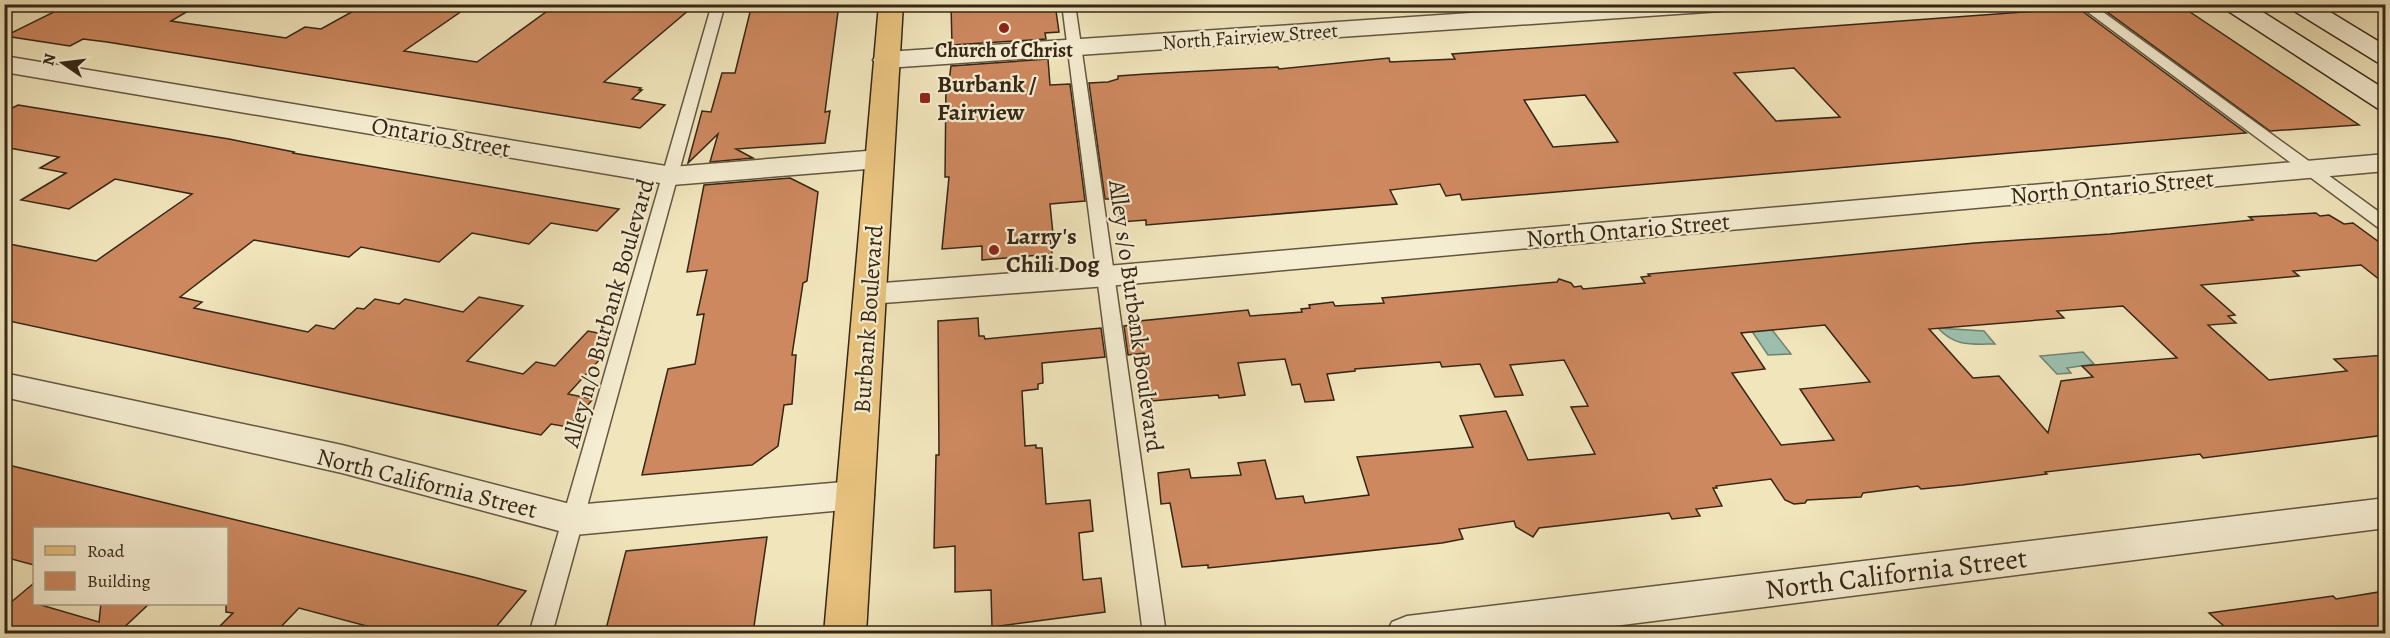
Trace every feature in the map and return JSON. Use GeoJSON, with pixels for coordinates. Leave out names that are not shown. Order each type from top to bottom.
{"type":"FeatureCollection","features":[{"type":"Feature","properties":{"kind":"main road","name":"Burbank Boulevard"},"geometry":{"type":"LineString","coordinates":[[845,633],[891,4]]}},
{"type":"Feature","properties":{"kind":"street"},"geometry":{"type":"LineString","coordinates":[[4,7],[9,4]]}},
{"type":"Feature","properties":{"kind":"street","name":"North Fairview Street"},"geometry":{"type":"LineString","coordinates":[[886,60],[1721,4]]}},
{"type":"Feature","properties":{"kind":"street"},"geometry":{"type":"LineString","coordinates":[[2233,4],[2385,102]]}},
{"type":"Feature","properties":{"kind":"street"},"geometry":{"type":"LineString","coordinates":[[2299,4],[2385,57]]}},
{"type":"Feature","properties":{"kind":"street","name":"Ontario Street"},"geometry":{"type":"LineString","coordinates":[[4,64],[672,176],[879,159]]}},
{"type":"Feature","properties":{"kind":"street","name":"North Ontario Street"},"geometry":{"type":"LineString","coordinates":[[870,294],[1107,276],[2385,162]]}},
{"type":"Feature","properties":{"kind":"street","name":"North California Street"},"geometry":{"type":"LineString","coordinates":[[4,385],[342,459],[574,520],[855,495]]}},
{"type":"Feature","properties":{"kind":"street","name":"North California Street"},"geometry":{"type":"LineString","coordinates":[[1407,633],[2385,513]]}},
{"type":"Feature","properties":{"kind":"lane","name":"Alley n/o Burbank Boulevard"},"geometry":{"type":"LineString","coordinates":[[540,633],[672,176],[719,4]]}},
{"type":"Feature","properties":{"kind":"lane","name":"Alley s/o Burbank Boulevard"},"geometry":{"type":"LineString","coordinates":[[1068,4],[1155,633]]}},
{"type":"Feature","properties":{"kind":"lane"},"geometry":{"type":"LineString","coordinates":[[2083,4],[2385,225]]}},
{"type":"Feature","properties":{"kind":"shaded area"},"geometry":{"type":"Polygon","coordinates":[[[1766,322],[1791,354],[1768,355],[1749,327],[1766,322]]]}},
{"type":"Feature","properties":{"kind":"shaded area"},"geometry":{"type":"Polygon","coordinates":[[[1938,328],[1984,331],[1995,344],[1964,343],[1951,339],[1938,328]]]}},
{"type":"Feature","properties":{"kind":"shaded area"},"geometry":{"type":"Polygon","coordinates":[[[2083,352],[2094,364],[2067,368],[2071,373],[2057,374],[2040,356],[2083,352]]]}},
{"type":"Feature","properties":{"kind":"building"},"geometry":{"type":"Polygon","coordinates":[[[70,4],[200,4],[171,21],[286,38],[305,27],[321,29],[366,4],[472,4],[404,51],[477,62],[557,4],[696,4],[604,82],[641,88],[639,90],[642,90],[632,99],[665,105],[640,128],[107,42],[83,39],[70,46],[5,36],[70,4]]]}},
{"type":"Feature","properties":{"kind":"building"},"geometry":{"type":"Polygon","coordinates":[[[752,4],[839,4],[825,112],[830,111],[825,143],[736,149],[753,158],[710,162],[718,134],[688,163],[702,111],[711,112],[722,73],[735,73],[752,4]]]}},
{"type":"Feature","properties":{"kind":"building"},"geometry":{"type":"Polygon","coordinates":[[[951,4],[1055,4],[1059,32],[1045,33],[1046,39],[952,45],[951,4]]]}},
{"type":"Feature","properties":{"kind":"building"},"geometry":{"type":"Polygon","coordinates":[[[2178,4],[2359,125],[2270,131],[2099,6],[2178,4]]]}},
{"type":"Feature","properties":{"kind":"building"},"geometry":{"type":"Polygon","coordinates":[[[2078,8],[2246,133],[1462,200],[1460,194],[1446,196],[1440,184],[1390,190],[1397,204],[1146,225],[1146,220],[1120,222],[1115,199],[1105,199],[1089,83],[1108,82],[1118,79],[1118,76],[1278,67],[1279,69],[1389,58],[1390,62],[1455,59],[1452,54],[2078,8]],[[1794,68],[1734,73],[1776,121],[1840,117],[1794,68]],[[1585,95],[1524,100],[1553,147],[1618,142],[1585,95]]]}},
{"type":"Feature","properties":{"kind":"building"},"geometry":{"type":"Polygon","coordinates":[[[1048,59],[1050,85],[1070,84],[1085,201],[1050,204],[1052,254],[982,260],[982,246],[942,249],[949,177],[945,177],[946,82],[949,81],[951,66],[1048,59]]]}},
{"type":"Feature","properties":{"kind":"building"},"geometry":{"type":"Polygon","coordinates":[[[18,105],[229,139],[293,153],[619,209],[597,231],[551,223],[529,244],[472,233],[439,262],[361,247],[349,257],[254,240],[180,297],[202,302],[194,308],[308,332],[316,325],[334,329],[357,308],[364,309],[375,299],[399,304],[405,299],[463,312],[479,297],[523,306],[467,361],[523,374],[536,362],[555,366],[588,331],[608,335],[602,357],[568,394],[593,399],[568,427],[551,424],[541,435],[4,320],[4,243],[96,261],[192,194],[115,179],[69,209],[21,200],[66,173],[40,168],[59,157],[4,147],[4,112],[18,105]]]}},
{"type":"Feature","properties":{"kind":"building"},"geometry":{"type":"Polygon","coordinates":[[[790,178],[818,192],[807,281],[803,283],[792,355],[796,355],[792,404],[784,405],[778,446],[752,465],[642,475],[668,369],[695,364],[704,314],[697,315],[707,270],[687,272],[704,185],[790,178]]]}},
{"type":"Feature","properties":{"kind":"building"},"geometry":{"type":"Polygon","coordinates":[[[2316,213],[2320,216],[2329,215],[2344,224],[2353,223],[2383,245],[2380,246],[2385,250],[2385,284],[2361,265],[2293,271],[2299,276],[2201,285],[2235,315],[2228,316],[2236,323],[2208,325],[2269,380],[2347,371],[2334,359],[2385,355],[2385,435],[2203,458],[2200,454],[2045,472],[2047,474],[1962,485],[1921,489],[1918,486],[1863,493],[1861,497],[1807,500],[1805,503],[1794,504],[1785,500],[1771,479],[1716,486],[1717,488],[1713,488],[1722,506],[1696,509],[1700,516],[1672,519],[1669,513],[1539,528],[1533,537],[1516,527],[1514,521],[1459,529],[1463,539],[1442,543],[1208,568],[1208,565],[1182,567],[1170,503],[1161,504],[1158,473],[1189,469],[1191,478],[1241,475],[1238,463],[1265,460],[1276,499],[1303,496],[1305,503],[1369,495],[1357,457],[1473,447],[1460,416],[1506,411],[1528,460],[1595,454],[1571,407],[1588,406],[1564,360],[1510,365],[1523,395],[1495,397],[1480,364],[1442,367],[1440,362],[1355,369],[1355,371],[1327,374],[1334,400],[1305,402],[1300,384],[1292,385],[1285,359],[1238,363],[1245,395],[1152,401],[1144,353],[1128,355],[1124,326],[1139,324],[1139,321],[1248,310],[1250,316],[1302,312],[1301,309],[1310,308],[1309,305],[1333,302],[1335,306],[1384,303],[1382,298],[1557,282],[1559,279],[1571,283],[1574,287],[1581,286],[1583,289],[1645,283],[1641,277],[1650,276],[1648,274],[1975,243],[2110,234],[2253,220],[2249,217],[2316,213]],[[2123,306],[2057,311],[2064,318],[1929,329],[1973,378],[1999,376],[2048,433],[2061,381],[2093,377],[2082,366],[2177,358],[2123,306]],[[1825,325],[1741,333],[1765,369],[1732,373],[1781,445],[1834,440],[1800,389],[1870,382],[1825,325]]]}},
{"type":"Feature","properties":{"kind":"building"},"geometry":{"type":"Polygon","coordinates":[[[978,318],[979,336],[984,336],[985,339],[1101,328],[1105,357],[1042,363],[1043,383],[1038,384],[1038,389],[1022,391],[1025,446],[1036,445],[1036,448],[1042,448],[1046,504],[1090,500],[1093,531],[1079,533],[1083,580],[1101,578],[1105,612],[992,627],[991,590],[955,592],[955,546],[934,548],[936,455],[939,455],[938,321],[978,318]]]}},
{"type":"Feature","properties":{"kind":"building"},"geometry":{"type":"Polygon","coordinates":[[[4,464],[526,591],[491,633],[393,633],[299,608],[275,633],[213,633],[233,613],[226,612],[226,605],[228,605],[228,527],[33,527],[33,565],[4,557],[4,464]]]}},
{"type":"Feature","properties":{"kind":"building"},"geometry":{"type":"Polygon","coordinates":[[[767,537],[753,633],[605,633],[626,551],[767,537]]]}},
{"type":"Feature","properties":{"kind":"building"},"geometry":{"type":"Polygon","coordinates":[[[33,584],[33,605],[41,605],[99,622],[101,605],[148,605],[118,633],[4,633],[4,608],[33,584]]]}},
{"type":"Feature","properties":{"kind":"building"},"geometry":{"type":"Polygon","coordinates":[[[2385,591],[2385,633],[2232,633],[2209,613],[2333,596],[2336,599],[2385,591]]]}},
{"type":"Feature","properties":{"kind":"place","name":"Church of Christ"},"geometry":{"type":"Point","coordinates":[1004,28]}},
{"type":"Feature","properties":{"kind":"place","name":"Burbank / Fairview"},"geometry":{"type":"Point","coordinates":[925,98]}},
{"type":"Feature","properties":{"kind":"place","name":"Larry's Chili Dog"},"geometry":{"type":"Point","coordinates":[994,250]}}]}
